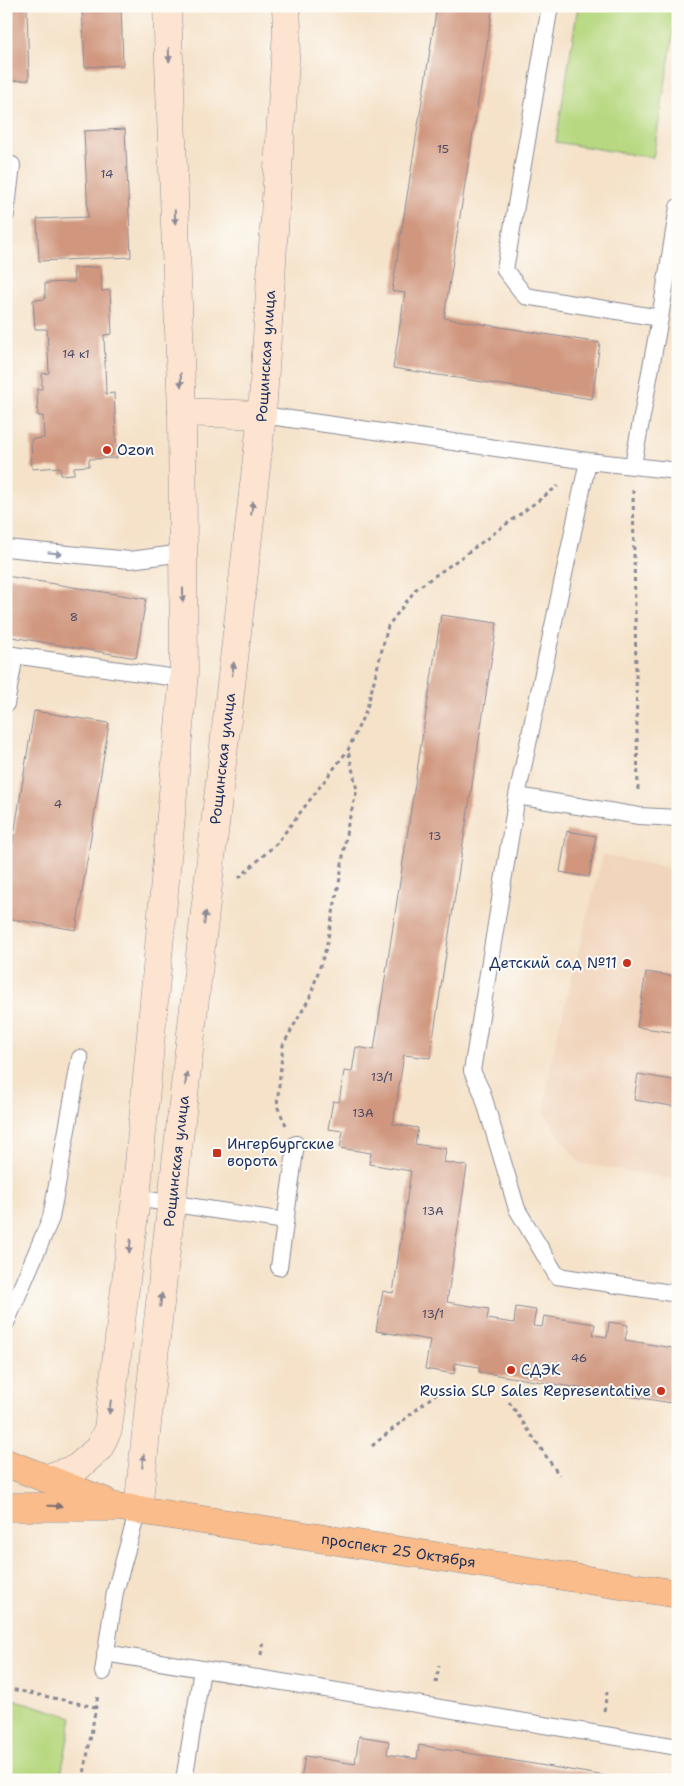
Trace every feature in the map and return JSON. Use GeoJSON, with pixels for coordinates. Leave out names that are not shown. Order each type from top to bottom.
{"type":"FeatureCollection","features":[{"type":"Feature","properties":{"kind":"main road","name":"проспект 25 Октября"},"geometry":{"type":"LineString","coordinates":[[6,1463],[129,1508]]}},
{"type":"Feature","properties":{"kind":"main road","name":"проспект 25 Октября"},"geometry":{"type":"LineString","coordinates":[[6,1507],[129,1508],[678,1594]]}},
{"type":"Feature","properties":{"kind":"street"},"geometry":{"type":"LineString","coordinates":[[47,1478],[77,1468],[99,1448],[108,1429],[136,1198],[183,679],[182,412],[167,6]]}},
{"type":"Feature","properties":{"kind":"street","name":"Рощинская улица"},"geometry":{"type":"LineString","coordinates":[[129,1508],[172,1202],[262,415],[287,30],[286,6]]}},
{"type":"Feature","properties":{"kind":"street"},"geometry":{"type":"LineString","coordinates":[[182,412],[262,415]]}},
{"type":"Feature","properties":{"kind":"lane"},"geometry":{"type":"LineString","coordinates":[[550,6],[505,270],[525,296],[660,318]]}},
{"type":"Feature","properties":{"kind":"lane"},"geometry":{"type":"LineString","coordinates":[[6,215],[12,166]]}},
{"type":"Feature","properties":{"kind":"lane"},"geometry":{"type":"LineString","coordinates":[[633,465],[678,207]]}},
{"type":"Feature","properties":{"kind":"lane"},"geometry":{"type":"LineString","coordinates":[[262,415],[588,461],[678,471]]}},
{"type":"Feature","properties":{"kind":"lane"},"geometry":{"type":"LineString","coordinates":[[588,461],[517,796],[472,1071],[482,1092],[517,1209],[557,1276],[678,1294]]}},
{"type":"Feature","properties":{"kind":"lane"},"geometry":{"type":"LineString","coordinates":[[6,548],[130,560],[183,553]]}},
{"type":"Feature","properties":{"kind":"lane"},"geometry":{"type":"LineString","coordinates":[[6,704],[11,654],[183,679]]}},
{"type":"Feature","properties":{"kind":"lane"},"geometry":{"type":"LineString","coordinates":[[517,796],[639,816],[678,818]]}},
{"type":"Feature","properties":{"kind":"lane"},"geometry":{"type":"LineString","coordinates":[[6,1323],[51,1218],[80,1058]]}},
{"type":"Feature","properties":{"kind":"lane"},"geometry":{"type":"LineString","coordinates":[[279,1267],[296,1144]]}},
{"type":"Feature","properties":{"kind":"lane"},"geometry":{"type":"LineString","coordinates":[[136,1198],[172,1202],[286,1221]]}},
{"type":"Feature","properties":{"kind":"lane"},"geometry":{"type":"LineString","coordinates":[[103,1672],[129,1508]]}},
{"type":"Feature","properties":{"kind":"lane"},"geometry":{"type":"LineString","coordinates":[[105,1653],[678,1747]]}},
{"type":"Feature","properties":{"kind":"lane"},"geometry":{"type":"LineString","coordinates":[[184,1780],[202,1670]]}},
{"type":"Feature","properties":{"kind":"path"},"geometry":{"type":"LineString","coordinates":[[206,910],[277,843],[348,750],[367,708],[388,626],[416,589],[560,485],[588,461]]}},
{"type":"Feature","properties":{"kind":"path"},"geometry":{"type":"LineString","coordinates":[[633,465],[639,816]]}},
{"type":"Feature","properties":{"kind":"path"},"geometry":{"type":"LineString","coordinates":[[296,1144],[277,1106],[282,1045],[310,997],[326,948],[340,878],[347,828],[357,790],[348,750]]}},
{"type":"Feature","properties":{"kind":"path"},"geometry":{"type":"LineString","coordinates":[[372,1446],[438,1392]]}},
{"type":"Feature","properties":{"kind":"path"},"geometry":{"type":"LineString","coordinates":[[509,1402],[559,1475]]}},
{"type":"Feature","properties":{"kind":"path"},"geometry":{"type":"LineString","coordinates":[[83,1780],[103,1672]]}},
{"type":"Feature","properties":{"kind":"path"},"geometry":{"type":"LineString","coordinates":[[6,1688],[96,1707]]}},
{"type":"Feature","properties":{"kind":"shaded area","name":"Детский сад №11"},"geometry":{"type":"Polygon","coordinates":[[[603,855],[678,870],[678,1180],[579,1163],[544,1113],[552,1056],[603,855]]]}},
{"type":"Feature","properties":{"kind":"green space"},"geometry":{"type":"Polygon","coordinates":[[[578,6],[678,6],[653,158],[556,142],[578,6]]]}},
{"type":"Feature","properties":{"kind":"green space"},"geometry":{"type":"Polygon","coordinates":[[[6,1697],[72,1717],[60,1780],[6,1780],[6,1697]]]}},
{"type":"Feature","properties":{"kind":"building"},"geometry":{"type":"Polygon","coordinates":[[[6,6],[27,6],[29,80],[6,81],[6,6]]]}},
{"type":"Feature","properties":{"kind":"building"},"geometry":{"type":"Polygon","coordinates":[[[82,6],[121,6],[123,65],[85,67],[82,6]]]}},
{"type":"Feature","properties":{"kind":"building"},"geometry":{"type":"Polygon","coordinates":[[[437,6],[493,6],[444,318],[600,343],[592,399],[393,368],[405,293],[392,291],[437,6]]]}},
{"type":"Feature","properties":{"kind":"building"},"geometry":{"type":"Polygon","coordinates":[[[125,129],[131,257],[39,261],[37,219],[88,217],[84,131],[125,129]]]}},
{"type":"Feature","properties":{"kind":"building"},"geometry":{"type":"Polygon","coordinates":[[[101,267],[102,291],[110,290],[112,334],[104,335],[106,394],[114,393],[117,458],[89,459],[89,466],[74,467],[74,474],[61,475],[60,467],[32,469],[31,439],[44,438],[43,416],[38,416],[37,389],[42,389],[42,374],[49,373],[47,329],[35,329],[33,300],[45,299],[45,283],[74,282],[73,268],[101,267]]]}},
{"type":"Feature","properties":{"kind":"building"},"geometry":{"type":"Polygon","coordinates":[[[6,576],[146,599],[136,658],[6,636],[6,576]]]}},
{"type":"Feature","properties":{"kind":"building"},"geometry":{"type":"Polygon","coordinates":[[[441,615],[497,623],[430,1058],[404,1055],[393,1124],[418,1128],[415,1144],[446,1149],[444,1162],[467,1166],[447,1302],[489,1309],[487,1319],[514,1323],[516,1307],[536,1310],[533,1326],[542,1327],[544,1316],[595,1324],[593,1335],[607,1337],[609,1322],[628,1325],[625,1340],[678,1349],[678,1404],[479,1372],[479,1367],[455,1363],[454,1374],[425,1369],[430,1340],[376,1331],[383,1291],[393,1293],[411,1171],[369,1164],[371,1153],[340,1148],[343,1131],[328,1129],[333,1101],[339,1102],[344,1071],[352,1072],[356,1047],[374,1050],[441,615]]]}},
{"type":"Feature","properties":{"kind":"building"},"geometry":{"type":"Polygon","coordinates":[[[34,711],[109,723],[76,930],[6,918],[6,885],[34,711]]]}},
{"type":"Feature","properties":{"kind":"building"},"geometry":{"type":"Polygon","coordinates":[[[567,831],[596,836],[589,877],[560,872],[567,831]]]}},
{"type":"Feature","properties":{"kind":"building"},"geometry":{"type":"Polygon","coordinates":[[[646,972],[678,977],[678,1033],[637,1027],[646,972]]]}},
{"type":"Feature","properties":{"kind":"building"},"geometry":{"type":"Polygon","coordinates":[[[638,1074],[678,1081],[678,1107],[634,1100],[638,1074]]]}},
{"type":"Feature","properties":{"kind":"building"},"geometry":{"type":"Polygon","coordinates":[[[359,1736],[389,1741],[387,1754],[417,1759],[419,1745],[630,1780],[301,1780],[305,1756],[355,1764],[359,1736]]]}},
{"type":"Feature","properties":{"kind":"place","name":"Ozon"},"geometry":{"type":"Point","coordinates":[107,450]}},
{"type":"Feature","properties":{"kind":"place","name":"Детский сад №11"},"geometry":{"type":"Point","coordinates":[627,963]}},
{"type":"Feature","properties":{"kind":"place","name":"Ингербургские ворота"},"geometry":{"type":"Point","coordinates":[217,1153]}},
{"type":"Feature","properties":{"kind":"place","name":"СДЭК"},"geometry":{"type":"Point","coordinates":[511,1370]}},
{"type":"Feature","properties":{"kind":"place","name":"Russia SLP Sales Representative"},"geometry":{"type":"Point","coordinates":[661,1391]}}]}
